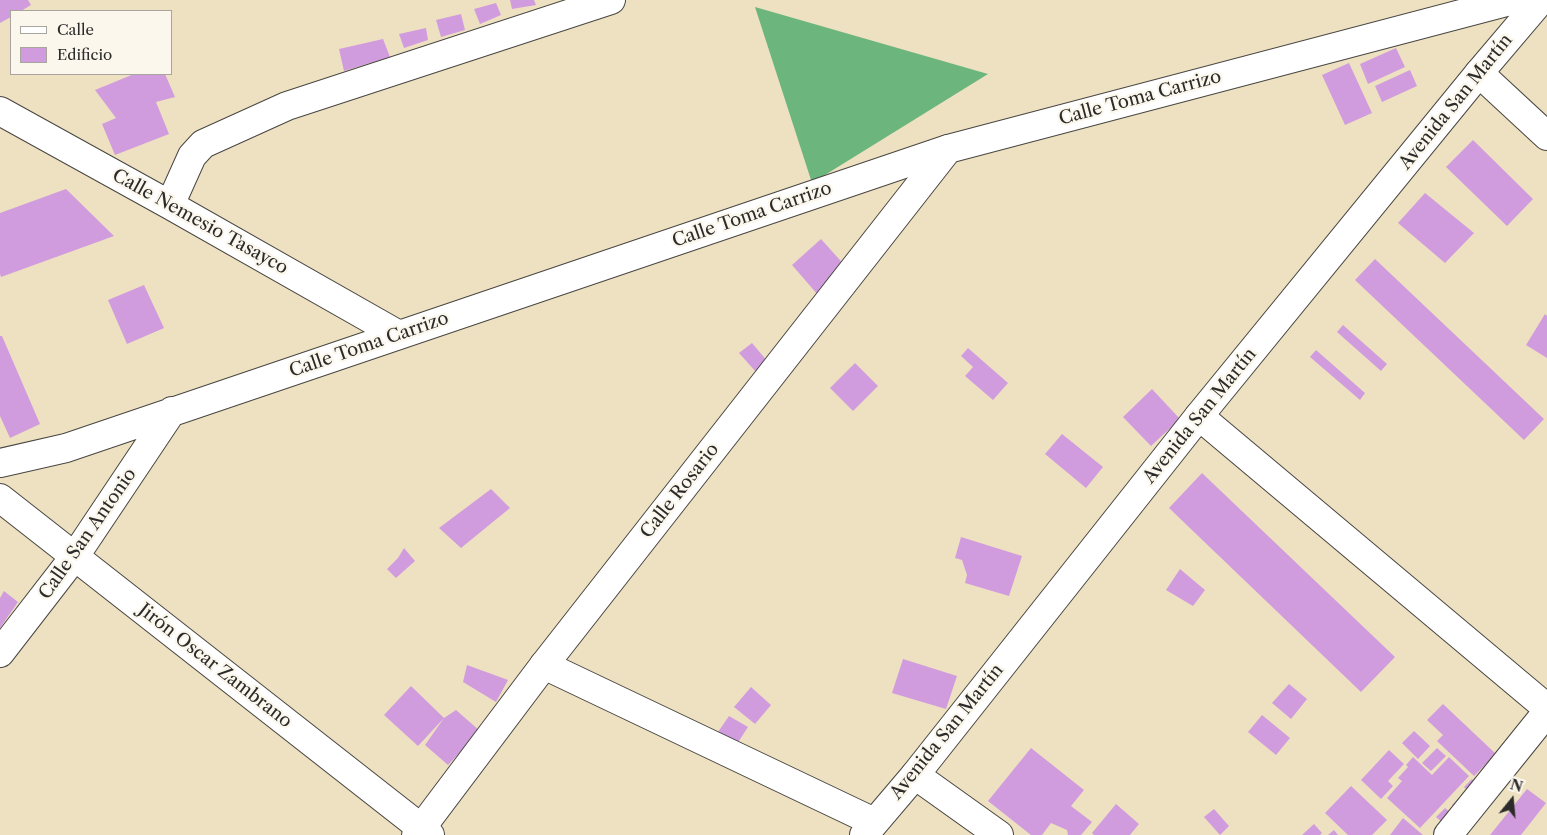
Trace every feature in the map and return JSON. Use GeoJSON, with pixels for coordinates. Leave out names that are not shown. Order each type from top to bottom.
{"type":"FeatureCollection","features":[{"type":"Feature","properties":{"kind":"street"},"geometry":{"type":"LineString","coordinates":[[170,205],[192,156],[203,144],[287,106],[611,0]]}},
{"type":"Feature","properties":{"kind":"street","name":"Calle Toma Carrizo"},"geometry":{"type":"LineString","coordinates":[[0,463],[66,448],[948,148],[1514,0]]}},
{"type":"Feature","properties":{"kind":"street","name":"Avenida San Martín"},"geometry":{"type":"LineString","coordinates":[[869,828],[915,775],[1200,416],[1479,72],[1541,0]]}},
{"type":"Feature","properties":{"kind":"street"},"geometry":{"type":"LineString","coordinates":[[1479,72],[1547,136]]}},
{"type":"Feature","properties":{"kind":"street","name":"Calle Nemesio Tasayco"},"geometry":{"type":"LineString","coordinates":[[0,112],[170,205],[399,335]]}},
{"type":"Feature","properties":{"kind":"street","name":"Calle Rosario"},"geometry":{"type":"LineString","coordinates":[[422,833],[544,665],[948,148]]}},
{"type":"Feature","properties":{"kind":"street","name":"Calle San Antonio"},"geometry":{"type":"LineString","coordinates":[[0,653],[75,556],[172,412]]}},
{"type":"Feature","properties":{"kind":"street"},"geometry":{"type":"LineString","coordinates":[[1200,416],[1547,708]]}},
{"type":"Feature","properties":{"kind":"street","name":"Jirón Oscar Zambrano"},"geometry":{"type":"LineString","coordinates":[[0,498],[422,833]]}},
{"type":"Feature","properties":{"kind":"street"},"geometry":{"type":"LineString","coordinates":[[544,665],[869,828]]}},
{"type":"Feature","properties":{"kind":"street"},"geometry":{"type":"LineString","coordinates":[[1448,835],[1547,712]]}},
{"type":"Feature","properties":{"kind":"street"},"geometry":{"type":"LineString","coordinates":[[915,775],[999,835]]}},
{"type":"Feature","properties":{"kind":"green space"},"geometry":{"type":"Polygon","coordinates":[[[755,7],[988,74],[812,183],[755,7]]]}},
{"type":"Feature","properties":{"kind":"building"},"geometry":{"type":"Polygon","coordinates":[[[0,0],[28,0],[31,5],[23,10],[10,10],[10,18],[0,23],[0,0]]]}},
{"type":"Feature","properties":{"kind":"building"},"geometry":{"type":"Polygon","coordinates":[[[510,0],[534,0],[536,5],[512,9],[510,0]]]}},
{"type":"Feature","properties":{"kind":"building"},"geometry":{"type":"Polygon","coordinates":[[[496,3],[501,15],[480,24],[474,9],[496,3]]]}},
{"type":"Feature","properties":{"kind":"building"},"geometry":{"type":"Polygon","coordinates":[[[461,14],[465,30],[441,37],[436,20],[461,14]]]}},
{"type":"Feature","properties":{"kind":"building"},"geometry":{"type":"Polygon","coordinates":[[[426,28],[428,40],[404,48],[399,34],[426,28]]]}},
{"type":"Feature","properties":{"kind":"building"},"geometry":{"type":"Polygon","coordinates":[[[383,39],[390,57],[344,71],[339,49],[383,39]]]}},
{"type":"Feature","properties":{"kind":"building"},"geometry":{"type":"Polygon","coordinates":[[[1396,48],[1405,67],[1368,84],[1360,64],[1396,48]]]}},
{"type":"Feature","properties":{"kind":"building"},"geometry":{"type":"Polygon","coordinates":[[[1349,63],[1372,113],[1345,125],[1322,75],[1349,63]]]}},
{"type":"Feature","properties":{"kind":"building"},"geometry":{"type":"Polygon","coordinates":[[[1410,70],[1417,86],[1382,102],[1375,86],[1410,70]]]}},
{"type":"Feature","properties":{"kind":"building"},"geometry":{"type":"Polygon","coordinates":[[[132,75],[165,75],[175,97],[156,102],[169,134],[115,155],[102,124],[116,118],[95,90],[132,75]]]}},
{"type":"Feature","properties":{"kind":"building"},"geometry":{"type":"Polygon","coordinates":[[[1473,140],[1533,199],[1507,226],[1446,167],[1473,140]]]}},
{"type":"Feature","properties":{"kind":"building"},"geometry":{"type":"Polygon","coordinates":[[[66,189],[114,236],[1,277],[0,213],[66,189]]]}},
{"type":"Feature","properties":{"kind":"building"},"geometry":{"type":"Polygon","coordinates":[[[1425,193],[1474,233],[1445,263],[1398,223],[1425,193]]]}},
{"type":"Feature","properties":{"kind":"building"},"geometry":{"type":"Polygon","coordinates":[[[821,239],[848,269],[818,295],[792,265],[821,239]]]}},
{"type":"Feature","properties":{"kind":"building"},"geometry":{"type":"Polygon","coordinates":[[[1375,259],[1544,419],[1524,440],[1355,280],[1375,259]]]}},
{"type":"Feature","properties":{"kind":"building"},"geometry":{"type":"Polygon","coordinates":[[[144,285],[164,328],[127,344],[108,300],[144,285]]]}},
{"type":"Feature","properties":{"kind":"building"},"geometry":{"type":"Polygon","coordinates":[[[1545,314],[1547,316],[1547,358],[1526,345],[1545,314]]]}},
{"type":"Feature","properties":{"kind":"building"},"geometry":{"type":"Polygon","coordinates":[[[1343,325],[1387,364],[1381,371],[1337,332],[1343,325]]]}},
{"type":"Feature","properties":{"kind":"building"},"geometry":{"type":"Polygon","coordinates":[[[0,336],[2,336],[40,424],[10,438],[0,416],[0,336]]]}},
{"type":"Feature","properties":{"kind":"building"},"geometry":{"type":"Polygon","coordinates":[[[752,343],[768,362],[756,372],[739,353],[752,343]]]}},
{"type":"Feature","properties":{"kind":"building"},"geometry":{"type":"Polygon","coordinates":[[[968,348],[1008,383],[993,400],[965,376],[973,367],[961,356],[968,348]]]}},
{"type":"Feature","properties":{"kind":"building"},"geometry":{"type":"Polygon","coordinates":[[[1316,350],[1365,393],[1360,400],[1310,357],[1316,350]]]}},
{"type":"Feature","properties":{"kind":"building"},"geometry":{"type":"Polygon","coordinates":[[[855,363],[878,386],[853,411],[830,388],[855,363]]]}},
{"type":"Feature","properties":{"kind":"building"},"geometry":{"type":"Polygon","coordinates":[[[1152,389],[1180,419],[1151,446],[1123,417],[1152,389]]]}},
{"type":"Feature","properties":{"kind":"building"},"geometry":{"type":"Polygon","coordinates":[[[1062,434],[1103,467],[1086,488],[1045,454],[1062,434]]]}},
{"type":"Feature","properties":{"kind":"building"},"geometry":{"type":"Polygon","coordinates":[[[1202,473],[1395,657],[1361,692],[1169,508],[1202,473]]]}},
{"type":"Feature","properties":{"kind":"building"},"geometry":{"type":"Polygon","coordinates":[[[491,489],[510,508],[461,548],[439,528],[491,489]]]}},
{"type":"Feature","properties":{"kind":"building"},"geometry":{"type":"Polygon","coordinates":[[[961,537],[1022,556],[1009,596],[965,583],[967,575],[962,560],[955,558],[961,537]]]}},
{"type":"Feature","properties":{"kind":"building"},"geometry":{"type":"Polygon","coordinates":[[[404,548],[415,561],[396,578],[387,569],[398,558],[404,548]]]}},
{"type":"Feature","properties":{"kind":"building"},"geometry":{"type":"Polygon","coordinates":[[[1180,569],[1205,590],[1193,606],[1166,590],[1180,569]]]}},
{"type":"Feature","properties":{"kind":"building"},"geometry":{"type":"Polygon","coordinates":[[[4,591],[18,602],[0,628],[0,598],[4,591]]]}},
{"type":"Feature","properties":{"kind":"building"},"geometry":{"type":"Polygon","coordinates":[[[903,659],[957,676],[946,709],[892,693],[903,659]]]}},
{"type":"Feature","properties":{"kind":"building"},"geometry":{"type":"Polygon","coordinates":[[[467,665],[508,680],[496,702],[463,682],[467,665]]]}},
{"type":"Feature","properties":{"kind":"building"},"geometry":{"type":"Polygon","coordinates":[[[1289,684],[1307,699],[1291,719],[1272,703],[1289,684]]]}},
{"type":"Feature","properties":{"kind":"building"},"geometry":{"type":"Polygon","coordinates":[[[411,686],[444,718],[418,746],[384,715],[411,686]]]}},
{"type":"Feature","properties":{"kind":"building"},"geometry":{"type":"Polygon","coordinates":[[[751,687],[771,705],[755,724],[734,707],[751,687]]]}},
{"type":"Feature","properties":{"kind":"building"},"geometry":{"type":"Polygon","coordinates":[[[1443,704],[1496,754],[1474,776],[1437,741],[1443,735],[1427,720],[1443,704]]]}},
{"type":"Feature","properties":{"kind":"building"},"geometry":{"type":"Polygon","coordinates":[[[456,710],[480,731],[448,765],[425,745],[444,718],[456,710]]]}},
{"type":"Feature","properties":{"kind":"building"},"geometry":{"type":"Polygon","coordinates":[[[1262,715],[1290,738],[1276,755],[1248,732],[1262,715]]]}},
{"type":"Feature","properties":{"kind":"building"},"geometry":{"type":"Polygon","coordinates":[[[729,716],[748,727],[737,744],[718,732],[729,716]]]}},
{"type":"Feature","properties":{"kind":"building"},"geometry":{"type":"Polygon","coordinates":[[[1414,731],[1430,746],[1418,759],[1402,743],[1414,731]]]}},
{"type":"Feature","properties":{"kind":"building"},"geometry":{"type":"Polygon","coordinates":[[[1031,748],[1084,790],[1071,806],[1092,822],[1081,835],[1068,835],[1067,830],[1051,823],[1042,835],[1031,835],[988,801],[1031,748]]]}},
{"type":"Feature","properties":{"kind":"building"},"geometry":{"type":"Polygon","coordinates":[[[1437,748],[1446,756],[1431,771],[1422,763],[1437,748]]]}},
{"type":"Feature","properties":{"kind":"building"},"geometry":{"type":"Polygon","coordinates":[[[1389,750],[1404,764],[1388,781],[1393,786],[1381,799],[1361,780],[1389,750]]]}},
{"type":"Feature","properties":{"kind":"building"},"geometry":{"type":"Polygon","coordinates":[[[1413,757],[1432,775],[1449,757],[1469,776],[1420,828],[1387,798],[1402,781],[1398,778],[1408,767],[1406,765],[1413,757]]]}},
{"type":"Feature","properties":{"kind":"building"},"geometry":{"type":"Polygon","coordinates":[[[1472,779],[1478,785],[1470,793],[1464,787],[1472,779]]]}},
{"type":"Feature","properties":{"kind":"building"},"geometry":{"type":"Polygon","coordinates":[[[1351,786],[1387,820],[1372,835],[1348,835],[1325,813],[1351,786]]]}},
{"type":"Feature","properties":{"kind":"building"},"geometry":{"type":"Polygon","coordinates":[[[1527,789],[1546,803],[1521,835],[1490,835],[1527,789]]]}},
{"type":"Feature","properties":{"kind":"building"},"geometry":{"type":"Polygon","coordinates":[[[1464,793],[1468,797],[1456,809],[1452,805],[1464,793]]]}},
{"type":"Feature","properties":{"kind":"building"},"geometry":{"type":"Polygon","coordinates":[[[1116,804],[1139,824],[1130,835],[1094,835],[1092,833],[1116,804]]]}},
{"type":"Feature","properties":{"kind":"building"},"geometry":{"type":"Polygon","coordinates":[[[1445,808],[1452,814],[1443,823],[1436,817],[1445,808]]]}},
{"type":"Feature","properties":{"kind":"building"},"geometry":{"type":"Polygon","coordinates":[[[1214,809],[1229,826],[1220,835],[1204,817],[1214,809]]]}},
{"type":"Feature","properties":{"kind":"building"},"geometry":{"type":"Polygon","coordinates":[[[1403,818],[1423,835],[1390,835],[1403,818]]]}},
{"type":"Feature","properties":{"kind":"building"},"geometry":{"type":"Polygon","coordinates":[[[1314,824],[1322,833],[1320,835],[1302,835],[1314,824]]]}},
{"type":"Feature","properties":{"kind":"building"},"geometry":{"type":"Polygon","coordinates":[[[1334,830],[1338,835],[1328,835],[1334,830]]]}}]}
